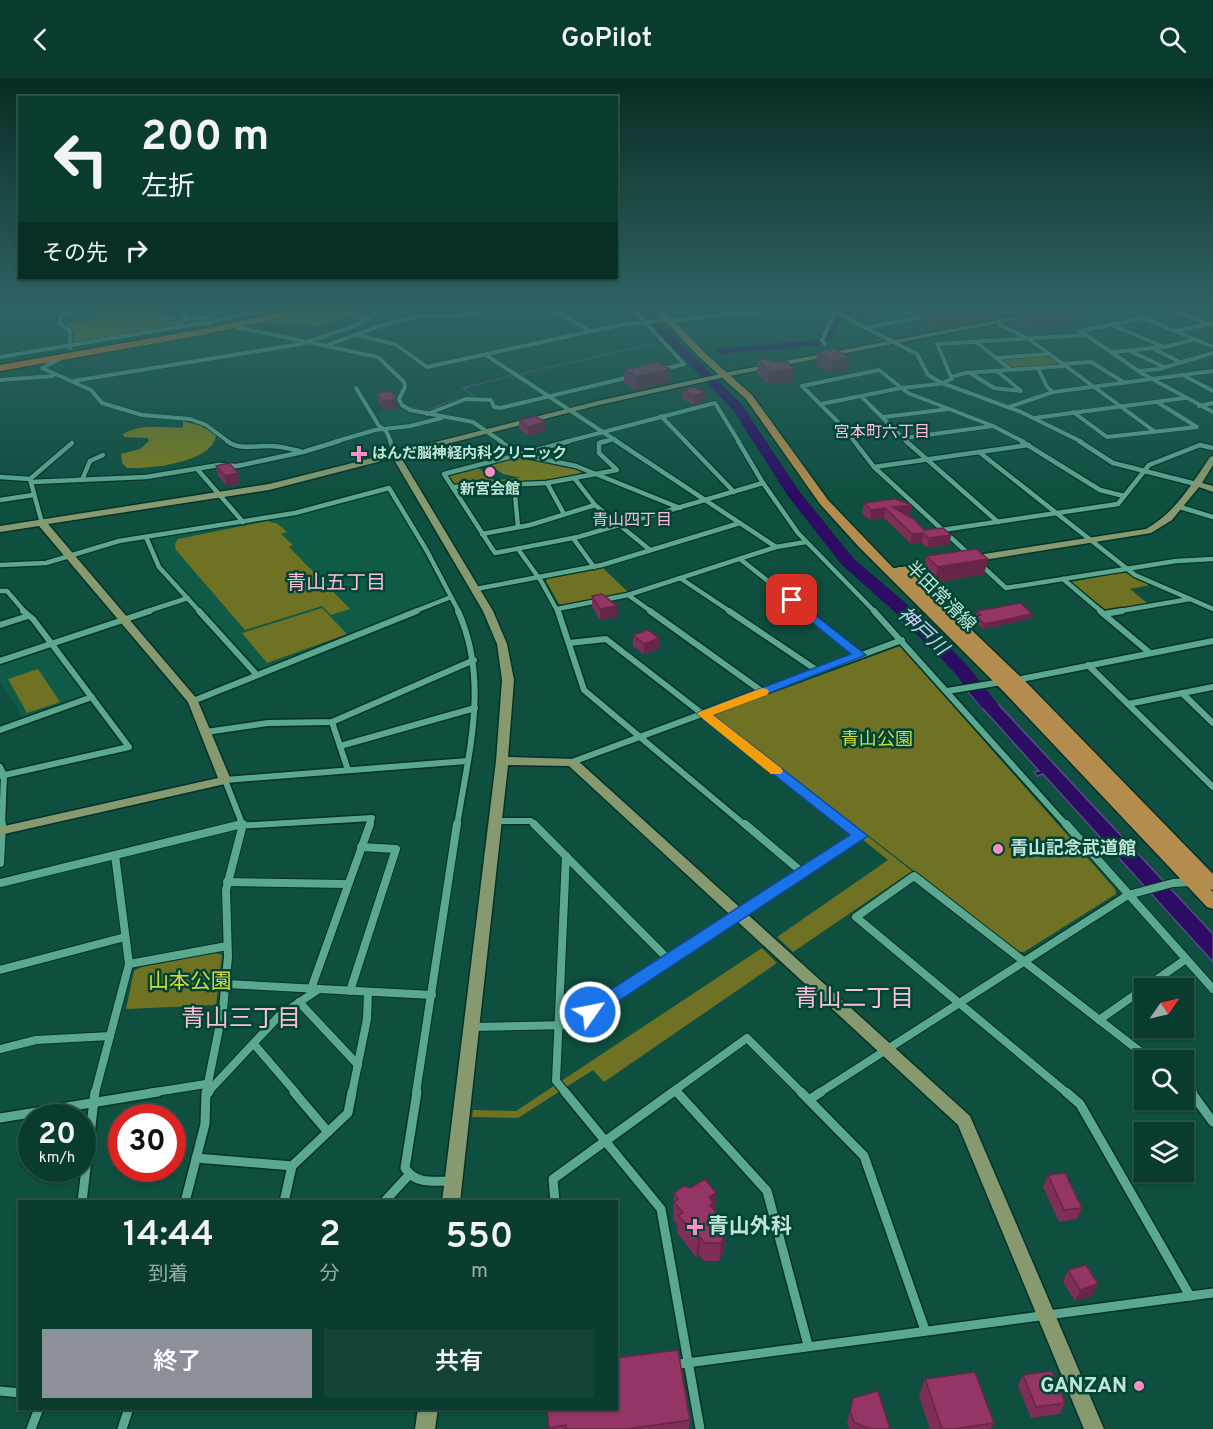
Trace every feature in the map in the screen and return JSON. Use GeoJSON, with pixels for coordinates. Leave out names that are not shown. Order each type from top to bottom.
{"type":"FeatureCollection","features":[{"type":"Feature","properties":{"kind":"main road","name":"半田常滑線"},"geometry":{"type":"LineString","coordinates":[[721,369],[760,411],[824,502],[895,571],[1213,903]]}},
{"type":"Feature","properties":{"kind":"main road","name":"半田常滑線"},"geometry":{"type":"LineString","coordinates":[[1001,682],[1212,882]]}},
{"type":"Feature","properties":{"kind":"street"},"geometry":{"type":"LineString","coordinates":[[44,369],[98,394],[102,403],[142,415],[190,419],[206,425],[232,445],[246,448],[270,446],[303,452]]}},
{"type":"Feature","properties":{"kind":"street"},"geometry":{"type":"LineString","coordinates":[[73,381],[153,369]]}},
{"type":"Feature","properties":{"kind":"street"},"geometry":{"type":"LineString","coordinates":[[391,369],[405,384],[399,399],[402,405],[426,414],[473,422],[518,454],[576,466],[680,507]]}},
{"type":"Feature","properties":{"kind":"street"},"geometry":{"type":"LineString","coordinates":[[508,369],[776,547]]}},
{"type":"Feature","properties":{"kind":"street"},"geometry":{"type":"LineString","coordinates":[[651,372],[663,369]]}},
{"type":"Feature","properties":{"kind":"street"},"geometry":{"type":"LineString","coordinates":[[0,529],[220,496],[292,482],[571,410],[766,369]]}},
{"type":"Feature","properties":{"kind":"street"},"geometry":{"type":"LineString","coordinates":[[925,369],[928,375],[942,383],[1009,408],[1075,438],[1113,463],[1213,489]]}},
{"type":"Feature","properties":{"kind":"street"},"geometry":{"type":"LineString","coordinates":[[948,369],[951,377]]}},
{"type":"Feature","properties":{"kind":"street"},"geometry":{"type":"LineString","coordinates":[[821,404],[901,388],[942,383],[952,379],[951,377],[969,373],[1024,369]]}},
{"type":"Feature","properties":{"kind":"street"},"geometry":{"type":"LineString","coordinates":[[1038,369],[1047,387],[1053,392]]}},
{"type":"Feature","properties":{"kind":"street"},"geometry":{"type":"LineString","coordinates":[[1070,369],[1154,431]]}},
{"type":"Feature","properties":{"kind":"street"},"geometry":{"type":"LineString","coordinates":[[1103,369],[1126,383]]}},
{"type":"Feature","properties":{"kind":"street"},"geometry":{"type":"LineString","coordinates":[[1136,369],[1152,380],[1213,412]]}},
{"type":"Feature","properties":{"kind":"street"},"geometry":{"type":"LineString","coordinates":[[1139,371],[1151,369]]}},
{"type":"Feature","properties":{"kind":"street"},"geometry":{"type":"LineString","coordinates":[[1124,496],[1100,490],[1029,445],[993,426],[908,393],[879,370],[802,386],[843,428],[874,467],[1006,588],[1176,561],[1213,558]]}},
{"type":"Feature","properties":{"kind":"street"},"geometry":{"type":"LineString","coordinates":[[969,373],[989,388],[1001,392],[1021,391],[997,371]]}},
{"type":"Feature","properties":{"kind":"street"},"geometry":{"type":"LineString","coordinates":[[1009,408],[1053,392],[1213,371]]}},
{"type":"Feature","properties":{"kind":"street"},"geometry":{"type":"LineString","coordinates":[[426,414],[468,398],[491,400],[494,407],[500,408],[639,375]]}},
{"type":"Feature","properties":{"kind":"street"},"geometry":{"type":"LineString","coordinates":[[1182,375],[1213,391]]}},
{"type":"Feature","properties":{"kind":"street"},"geometry":{"type":"LineString","coordinates":[[0,380],[57,376]]}},
{"type":"Feature","properties":{"kind":"street"},"geometry":{"type":"LineString","coordinates":[[356,388],[379,426],[384,428],[396,456],[476,590],[496,627],[506,661],[508,700],[502,761],[451,1200]]}},
{"type":"Feature","properties":{"kind":"street"},"geometry":{"type":"LineString","coordinates":[[861,396],[925,460],[998,522]]}},
{"type":"Feature","properties":{"kind":"street"},"geometry":{"type":"LineString","coordinates":[[1033,418],[1185,398]]}},
{"type":"Feature","properties":{"kind":"street"},"geometry":{"type":"LineString","coordinates":[[1073,412],[1107,437],[1197,427],[1156,402]]}},
{"type":"Feature","properties":{"kind":"street"},"geometry":{"type":"LineString","coordinates":[[763,483],[573,538],[495,553],[444,474],[715,403],[763,483],[806,542],[902,640],[1213,989]]}},
{"type":"Feature","properties":{"kind":"street"},"geometry":{"type":"LineString","coordinates":[[1199,406],[1213,404]]}},
{"type":"Feature","properties":{"kind":"street"},"geometry":{"type":"LineString","coordinates":[[884,417],[950,409]]}},
{"type":"Feature","properties":{"kind":"street"},"geometry":{"type":"LineString","coordinates":[[0,477],[31,481],[82,480],[146,477],[219,465],[237,466],[303,452],[384,428],[410,426],[446,417]]}},
{"type":"Feature","properties":{"kind":"street"},"geometry":{"type":"LineString","coordinates":[[661,417],[734,492]]}},
{"type":"Feature","properties":{"kind":"street"},"geometry":{"type":"LineString","coordinates":[[904,438],[993,426]]}},
{"type":"Feature","properties":{"kind":"street"},"geometry":{"type":"LineString","coordinates":[[452,487],[547,483],[617,470],[599,453],[599,443],[615,439]]}},
{"type":"Feature","properties":{"kind":"street"},"geometry":{"type":"LineString","coordinates":[[31,481],[59,452],[72,443]]}},
{"type":"Feature","properties":{"kind":"street"},"geometry":{"type":"LineString","coordinates":[[874,467],[1029,445]]}},
{"type":"Feature","properties":{"kind":"street"},"geometry":{"type":"LineString","coordinates":[[942,530],[1118,504],[1149,465],[1200,445],[1213,448]]}},
{"type":"Feature","properties":{"kind":"street"},"geometry":{"type":"LineString","coordinates":[[979,453],[1135,576],[1213,609]]}},
{"type":"Feature","properties":{"kind":"street"},"geometry":{"type":"LineString","coordinates":[[82,480],[90,461],[103,455]]}},
{"type":"Feature","properties":{"kind":"street"},"geometry":{"type":"LineString","coordinates":[[963,560],[1148,531],[1170,519],[1213,459]]}},
{"type":"Feature","properties":{"kind":"street"},"geometry":{"type":"LineString","coordinates":[[198,470],[243,522]]}},
{"type":"Feature","properties":{"kind":"street"},"geometry":{"type":"LineString","coordinates":[[575,479],[595,505],[650,550]]}},
{"type":"Feature","properties":{"kind":"street"},"geometry":{"type":"LineString","coordinates":[[31,481],[42,523],[193,701],[243,824],[227,882],[226,984],[206,1084],[205,1125],[186,1200]]}},
{"type":"Feature","properties":{"kind":"street"},"geometry":{"type":"LineString","coordinates":[[547,483],[564,514]]}},
{"type":"Feature","properties":{"kind":"street"},"geometry":{"type":"LineString","coordinates":[[514,484],[518,527]]}},
{"type":"Feature","properties":{"kind":"street"},"geometry":{"type":"LineString","coordinates":[[0,565],[34,565],[119,541],[295,513],[389,488],[458,609],[474,660],[475,733],[467,761],[405,1168],[408,1176],[416,1181],[453,1181]]}},
{"type":"Feature","properties":{"kind":"street"},"geometry":{"type":"LineString","coordinates":[[0,500],[33,495]]}},
{"type":"Feature","properties":{"kind":"street"},"geometry":{"type":"LineString","coordinates":[[482,534],[518,527],[595,505]]}},
{"type":"Feature","properties":{"kind":"street"},"geometry":{"type":"LineString","coordinates":[[1180,507],[1213,517]]}},
{"type":"Feature","properties":{"kind":"street"},"geometry":{"type":"LineString","coordinates":[[476,590],[594,567],[740,523]]}},
{"type":"Feature","properties":{"kind":"street"},"geometry":{"type":"LineString","coordinates":[[146,537],[159,567],[257,675]]}},
{"type":"Feature","properties":{"kind":"street"},"geometry":{"type":"LineString","coordinates":[[573,538],[594,567]]}},
{"type":"Feature","properties":{"kind":"street"},"geometry":{"type":"LineString","coordinates":[[557,609],[628,595],[776,547],[806,542]]}},
{"type":"Feature","properties":{"kind":"street"},"geometry":{"type":"LineString","coordinates":[[518,549],[557,609],[584,690],[803,873]]}},
{"type":"Feature","properties":{"kind":"street"},"geometry":{"type":"LineString","coordinates":[[740,559],[860,655]]}},
{"type":"Feature","properties":{"kind":"street"},"geometry":{"type":"LineString","coordinates":[[895,571],[951,562]]}},
{"type":"Feature","properties":{"kind":"street"},"geometry":{"type":"LineString","coordinates":[[680,578],[818,671]]}},
{"type":"Feature","properties":{"kind":"street"},"geometry":{"type":"LineString","coordinates":[[1063,579],[1150,653]]}},
{"type":"Feature","properties":{"kind":"street"},"geometry":{"type":"LineString","coordinates":[[0,591],[7,591],[51,643],[129,747],[2,775]]}},
{"type":"Feature","properties":{"kind":"street"},"geometry":{"type":"LineString","coordinates":[[628,595],[763,692]]}},
{"type":"Feature","properties":{"kind":"street"},"geometry":{"type":"LineString","coordinates":[[193,701],[451,597]]}},
{"type":"Feature","properties":{"kind":"street"},"geometry":{"type":"LineString","coordinates":[[0,661],[188,598]]}},
{"type":"Feature","properties":{"kind":"street"},"geometry":{"type":"LineString","coordinates":[[1104,614],[1190,599]]}},
{"type":"Feature","properties":{"kind":"street"},"geometry":{"type":"LineString","coordinates":[[0,625],[28,616]]}},
{"type":"Feature","properties":{"kind":"street"},"geometry":{"type":"LineString","coordinates":[[471,1027],[570,1025],[860,836],[606,639],[569,643]]}},
{"type":"Feature","properties":{"kind":"street"},"geometry":{"type":"LineString","coordinates":[[502,761],[572,762],[902,640]]}},
{"type":"Feature","properties":{"kind":"street"},"geometry":{"type":"LineString","coordinates":[[947,691],[1213,641]]}},
{"type":"Feature","properties":{"kind":"street"},"geometry":{"type":"LineString","coordinates":[[206,732],[268,723],[332,722],[474,660]]}},
{"type":"Feature","properties":{"kind":"street"},"geometry":{"type":"LineString","coordinates":[[1089,665],[1213,787]]}},
{"type":"Feature","properties":{"kind":"street"},"geometry":{"type":"LineString","coordinates":[[1128,704],[1213,687]]}},
{"type":"Feature","properties":{"kind":"street"},"geometry":{"type":"LineString","coordinates":[[1182,693],[1213,723]]}},
{"type":"Feature","properties":{"kind":"street"},"geometry":{"type":"LineString","coordinates":[[0,730],[92,697]]}},
{"type":"Feature","properties":{"kind":"street"},"geometry":{"type":"LineString","coordinates":[[340,746],[475,708]]}},
{"type":"Feature","properties":{"kind":"street"},"geometry":{"type":"LineString","coordinates":[[332,722],[348,770]]}},
{"type":"Feature","properties":{"kind":"street"},"geometry":{"type":"LineString","coordinates":[[1,831],[225,780],[467,761]]}},
{"type":"Feature","properties":{"kind":"street"},"geometry":{"type":"LineString","coordinates":[[572,762],[964,1121],[1094,1429]]}},
{"type":"Feature","properties":{"kind":"street"},"geometry":{"type":"LineString","coordinates":[[0,767],[2,775],[0,863]]}},
{"type":"Feature","properties":{"kind":"street"},"geometry":{"type":"LineString","coordinates":[[0,883],[243,824],[372,818],[347,884],[315,989],[279,1016],[207,1094]]}},
{"type":"Feature","properties":{"kind":"street"},"geometry":{"type":"LineString","coordinates":[[494,821],[531,821],[669,960]]}},
{"type":"Feature","properties":{"kind":"street"},"geometry":{"type":"LineString","coordinates":[[350,991],[396,849],[361,848]]}},
{"type":"Feature","properties":{"kind":"street"},"geometry":{"type":"LineString","coordinates":[[82,1200],[92,1102],[129,964],[115,855]]}},
{"type":"Feature","properties":{"kind":"street"},"geometry":{"type":"LineString","coordinates":[[566,856],[556,1081],[661,1209],[700,1429]]}},
{"type":"Feature","properties":{"kind":"street"},"geometry":{"type":"LineString","coordinates":[[1137,1050],[914,876],[856,917],[1080,1104],[1190,1296]]}},
{"type":"Feature","properties":{"kind":"street"},"geometry":{"type":"LineString","coordinates":[[227,882],[347,884]]}},
{"type":"Feature","properties":{"kind":"street"},"geometry":{"type":"LineString","coordinates":[[809,1100],[1128,894],[1173,884],[1212,882]]}},
{"type":"Feature","properties":{"kind":"street"},"geometry":{"type":"LineString","coordinates":[[0,970],[125,937]]}},
{"type":"Feature","properties":{"kind":"street"},"geometry":{"type":"LineString","coordinates":[[129,964],[227,946]]}},
{"type":"Feature","properties":{"kind":"street"},"geometry":{"type":"LineString","coordinates":[[1099,1020],[1186,959]]}},
{"type":"Feature","properties":{"kind":"street"},"geometry":{"type":"LineString","coordinates":[[226,984],[432,995]]}},
{"type":"Feature","properties":{"kind":"street"},"geometry":{"type":"LineString","coordinates":[[284,1200],[292,1166],[348,1113],[367,1019],[368,992]]}},
{"type":"Feature","properties":{"kind":"street"},"geometry":{"type":"LineString","coordinates":[[299,1002],[358,1065]]}},
{"type":"Feature","properties":{"kind":"street"},"geometry":{"type":"LineString","coordinates":[[0,1049],[36,1040],[110,1036]]}},
{"type":"Feature","properties":{"kind":"street"},"geometry":{"type":"LineString","coordinates":[[555,1200],[553,1179],[747,1038],[864,1156],[925,1330]]}},
{"type":"Feature","properties":{"kind":"street"},"geometry":{"type":"LineString","coordinates":[[254,1044],[328,1132]]}},
{"type":"Feature","properties":{"kind":"street"},"geometry":{"type":"LineString","coordinates":[[0,1118],[206,1084]]}},
{"type":"Feature","properties":{"kind":"street"},"geometry":{"type":"LineString","coordinates":[[675,1090],[767,1191],[808,1345]]}},
{"type":"Feature","properties":{"kind":"street"},"geometry":{"type":"LineString","coordinates":[[1194,1094],[1213,1122]]}},
{"type":"Feature","properties":{"kind":"street"},"geometry":{"type":"LineString","coordinates":[[196,1158],[292,1166]]}},
{"type":"Feature","properties":{"kind":"street"},"geometry":{"type":"LineString","coordinates":[[386,1200],[408,1176]]}},
{"type":"Feature","properties":{"kind":"street"},"geometry":{"type":"LineString","coordinates":[[658,1366],[1213,1293]]}},
{"type":"Feature","properties":{"kind":"street"},"geometry":{"type":"LineString","coordinates":[[0,1391],[18,1393]]}},
{"type":"Feature","properties":{"kind":"street"},"geometry":{"type":"LineString","coordinates":[[31,1429],[38,1410]]}},
{"type":"Feature","properties":{"kind":"street"},"geometry":{"type":"LineString","coordinates":[[122,1429],[128,1410]]}},
{"type":"Feature","properties":{"kind":"street"},"geometry":{"type":"LineString","coordinates":[[425,1429],[428,1410]]}},
{"type":"Feature","properties":{"kind":"shaded area"},"geometry":{"type":"Polygon","coordinates":[[[397,409],[428,418],[388,426],[384,425],[376,412],[397,409]]]}},
{"type":"Feature","properties":{"kind":"shaded area"},"geometry":{"type":"Polygon","coordinates":[[[183,421],[201,426],[216,435],[212,444],[204,452],[179,462],[150,467],[127,468],[122,463],[121,454],[140,449],[149,441],[148,438],[124,437],[123,434],[143,427],[179,428],[183,427],[183,421]]]}},
{"type":"Feature","properties":{"kind":"shaded area"},"geometry":{"type":"Polygon","coordinates":[[[520,456],[583,471],[574,477],[548,480],[499,482],[496,480],[521,478],[503,474],[488,464],[520,456]]]}},
{"type":"Feature","properties":{"kind":"shaded area"},"geometry":{"type":"Polygon","coordinates":[[[385,491],[389,492],[446,596],[260,670],[163,566],[153,537],[295,515],[385,491]]]}},
{"type":"Feature","properties":{"kind":"shaded area"},"geometry":{"type":"Polygon","coordinates":[[[45,647],[51,648],[85,695],[83,698],[23,718],[0,682],[0,663],[45,647]]]}},
{"type":"Feature","properties":{"kind":"shaded area"},"geometry":{"type":"Polygon","coordinates":[[[983,688],[1213,934],[1213,962],[1043,774],[1037,776],[1034,772],[1039,771],[967,691],[983,688]]]}},
{"type":"Feature","properties":{"kind":"green space"},"geometry":{"type":"Polygon","coordinates":[[[477,467],[498,483],[454,485],[448,476],[477,467]]]}},
{"type":"Feature","properties":{"kind":"green space"},"geometry":{"type":"Polygon","coordinates":[[[267,521],[278,524],[287,532],[281,534],[293,545],[289,547],[350,609],[331,615],[322,606],[245,630],[176,550],[175,544],[178,539],[267,521]]]}},
{"type":"Feature","properties":{"kind":"green space"},"geometry":{"type":"Polygon","coordinates":[[[603,568],[628,592],[564,605],[559,604],[546,581],[547,579],[603,568]]]}},
{"type":"Feature","properties":{"kind":"green space"},"geometry":{"type":"Polygon","coordinates":[[[1124,572],[1151,585],[1130,589],[1147,603],[1107,611],[1071,582],[1124,572]]]}},
{"type":"Feature","properties":{"kind":"green space"},"geometry":{"type":"Polygon","coordinates":[[[322,608],[347,634],[267,663],[242,633],[322,608]]]}},
{"type":"Feature","properties":{"kind":"green space","name":"青山公園"},"geometry":{"type":"Polygon","coordinates":[[[900,646],[1115,889],[1116,894],[1024,952],[1019,952],[715,717],[715,714],[900,646]]]}},
{"type":"Feature","properties":{"kind":"green space"},"geometry":{"type":"Polygon","coordinates":[[[38,669],[60,702],[27,713],[8,679],[38,669]]]}},
{"type":"Feature","properties":{"kind":"green space"},"geometry":{"type":"Polygon","coordinates":[[[866,835],[912,871],[793,952],[777,937],[888,860],[862,839],[866,835]]]}},
{"type":"Feature","properties":{"kind":"green space"},"geometry":{"type":"Polygon","coordinates":[[[762,948],[777,963],[604,1082],[593,1070],[518,1118],[472,1117],[473,1110],[516,1111],[762,948]]]}},
{"type":"Feature","properties":{"kind":"green space","name":"山本公園"},"geometry":{"type":"Polygon","coordinates":[[[216,953],[222,955],[216,1005],[126,1009],[134,971],[141,967],[216,953]]]}},
{"type":"Feature","properties":{"kind":"building"},"geometry":{"type":"Polygon","coordinates":[[[628,369],[670,369],[636,377],[624,370],[628,369]]]}},
{"type":"Feature","properties":{"kind":"building"},"geometry":{"type":"Polygon","coordinates":[[[766,369],[795,369],[769,372],[766,369]]]}},
{"type":"Feature","properties":{"kind":"building"},"geometry":{"type":"Polygon","coordinates":[[[695,387],[706,392],[693,396],[683,390],[695,387]]]}},
{"type":"Feature","properties":{"kind":"building"},"geometry":{"type":"Polygon","coordinates":[[[391,391],[396,399],[382,401],[377,393],[391,391]]]}},
{"type":"Feature","properties":{"kind":"building"},"geometry":{"type":"Polygon","coordinates":[[[535,416],[545,422],[528,427],[519,420],[535,416]]]}},
{"type":"Feature","properties":{"kind":"building"},"geometry":{"type":"Polygon","coordinates":[[[229,463],[238,473],[225,476],[216,466],[229,463]]]}},
{"type":"Feature","properties":{"kind":"building"},"geometry":{"type":"Polygon","coordinates":[[[895,499],[912,505],[892,507],[914,519],[924,530],[943,528],[951,535],[929,538],[923,533],[912,534],[885,508],[871,510],[864,503],[895,499]]]}},
{"type":"Feature","properties":{"kind":"building"},"geometry":{"type":"Polygon","coordinates":[[[976,549],[988,559],[938,567],[926,556],[976,549]]]}},
{"type":"Feature","properties":{"kind":"building"},"geometry":{"type":"Polygon","coordinates":[[[602,594],[617,606],[600,609],[592,596],[602,594]]]}},
{"type":"Feature","properties":{"kind":"building"},"geometry":{"type":"Polygon","coordinates":[[[1021,603],[1032,614],[984,624],[976,616],[981,615],[977,611],[1021,603]]]}},
{"type":"Feature","properties":{"kind":"building"},"geometry":{"type":"Polygon","coordinates":[[[648,630],[659,638],[644,644],[633,635],[648,630]]]}},
{"type":"Feature","properties":{"kind":"building"},"geometry":{"type":"Polygon","coordinates":[[[1065,1173],[1082,1208],[1064,1210],[1048,1175],[1065,1173]]]}},
{"type":"Feature","properties":{"kind":"building"},"geometry":{"type":"Polygon","coordinates":[[[705,1179],[716,1193],[709,1197],[713,1203],[710,1205],[724,1222],[720,1225],[726,1232],[721,1243],[705,1243],[700,1237],[698,1239],[678,1215],[683,1213],[674,1202],[678,1199],[674,1194],[679,1189],[684,1186],[690,1188],[705,1179]]]}},
{"type":"Feature","properties":{"kind":"building"},"geometry":{"type":"Polygon","coordinates":[[[1086,1265],[1098,1284],[1080,1290],[1068,1270],[1086,1265]]]}},
{"type":"Feature","properties":{"kind":"building"},"geometry":{"type":"Polygon","coordinates":[[[678,1350],[690,1420],[627,1429],[566,1429],[566,1425],[549,1428],[547,1410],[618,1410],[618,1358],[678,1350]]]}},
{"type":"Feature","properties":{"kind":"building"},"geometry":{"type":"Polygon","coordinates":[[[1052,1371],[1065,1403],[1036,1407],[1023,1375],[1052,1371]]]}},
{"type":"Feature","properties":{"kind":"building"},"geometry":{"type":"Polygon","coordinates":[[[975,1372],[994,1423],[942,1429],[925,1379],[975,1372]]]}},
{"type":"Feature","properties":{"kind":"building"},"geometry":{"type":"Polygon","coordinates":[[[878,1391],[890,1429],[871,1429],[855,1423],[850,1412],[853,1398],[878,1391]]]}},
{"type":"Feature","properties":{"kind":"waterway"},"geometry":{"type":"LineString","coordinates":[[521,374],[543,369]]}},
{"type":"Feature","properties":{"kind":"waterway","name":"神戸川"},"geometry":{"type":"LineString","coordinates":[[700,369],[738,408],[793,493],[848,562],[902,609],[960,668],[989,704]]}},
{"type":"Feature","properties":{"kind":"waterway"},"geometry":{"type":"LineString","coordinates":[[471,396],[473,395],[463,388],[514,375]]}},
{"type":"Feature","properties":{"kind":"waterway"},"geometry":{"type":"LineString","coordinates":[[448,402],[467,397]]}},
{"type":"Feature","properties":{"kind":"waterway"},"geometry":{"type":"LineString","coordinates":[[410,407],[425,411],[445,403]]}},
{"type":"Feature","properties":{"kind":"slow traffic"},"geometry":{"type":"LineString","coordinates":[[762,692],[703,714],[776,771]]}},
{"type":"Feature","properties":{"kind":"place","name":"はんだ脳神経内科クリニック"},"geometry":{"type":"Point","coordinates":[359,454]}},
{"type":"Feature","properties":{"kind":"place","name":"新宮会館"},"geometry":{"type":"Point","coordinates":[490,472]}},
{"type":"Feature","properties":{"kind":"place","name":"青山記念武道館"},"geometry":{"type":"Point","coordinates":[998,849]}},
{"type":"Feature","properties":{"kind":"place","name":"青山外科"},"geometry":{"type":"Point","coordinates":[695,1227]}},
{"type":"Feature","properties":{"kind":"place","name":"GANZAN"},"geometry":{"type":"Point","coordinates":[1139,1386]}},
{"type":"Feature","properties":{"kind":"district","name":"宮本町六丁目"},"geometry":{"type":"Point","coordinates":[882,433]}},
{"type":"Feature","properties":{"kind":"district","name":"青山四丁目"},"geometry":{"type":"Point","coordinates":[632,521]}},
{"type":"Feature","properties":{"kind":"district","name":"青山五丁目"},"geometry":{"type":"Point","coordinates":[336,584]}},
{"type":"Feature","properties":{"kind":"district","name":"青山二丁目"},"geometry":{"type":"Point","coordinates":[854,1000]}},
{"type":"Feature","properties":{"kind":"district","name":"青山三丁目"},"geometry":{"type":"Point","coordinates":[241,1020]}},
{"type":"Feature","properties":{"kind":"route"},"geometry":{"type":"LineString","coordinates":[[590,1012],[860,836],[703,714],[860,655],[792,600]]}}]}
